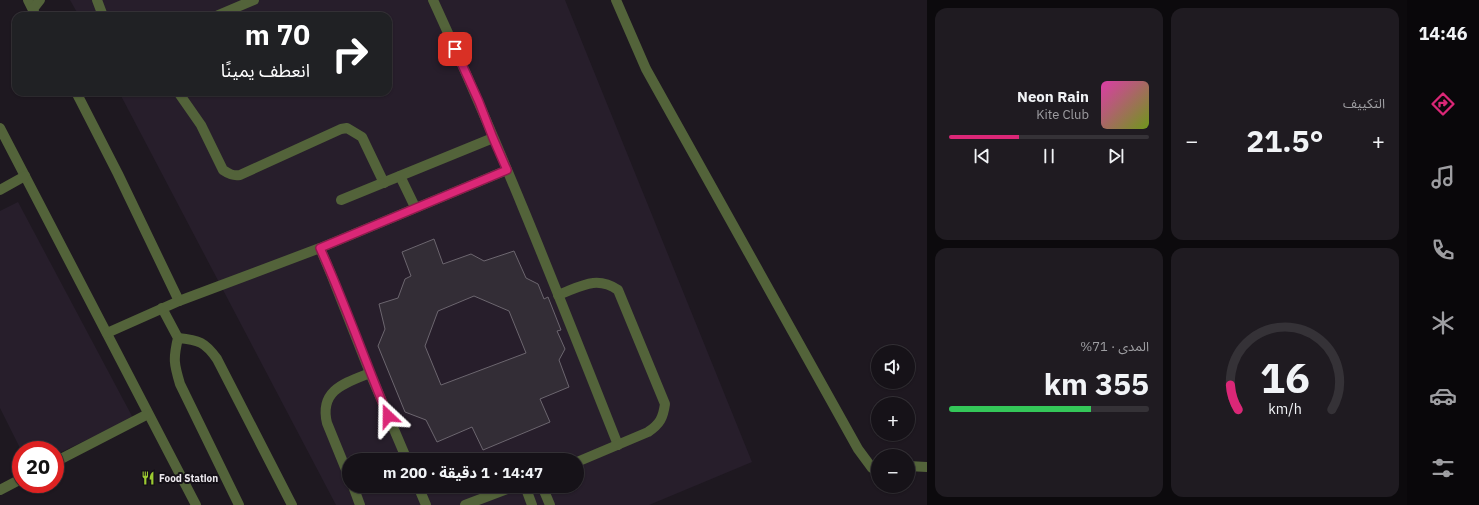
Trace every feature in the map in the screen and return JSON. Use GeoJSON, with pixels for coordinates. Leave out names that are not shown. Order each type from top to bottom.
{"type":"FeatureCollection","features":[{"type":"Feature","properties":{"kind":"street"},"geometry":{"type":"LineString","coordinates":[[32,8],[40,0]]}},
{"type":"Feature","properties":{"kind":"street"},"geometry":{"type":"LineString","coordinates":[[97,0],[102,12]]}},
{"type":"Feature","properties":{"kind":"street"},"geometry":{"type":"LineString","coordinates":[[226,12],[254,0]]}},
{"type":"Feature","properties":{"kind":"street"},"geometry":{"type":"LineString","coordinates":[[433,0],[479,102],[618,446]]}},
{"type":"Feature","properties":{"kind":"street"},"geometry":{"type":"LineString","coordinates":[[616,0],[646,69],[854,442],[871,467]]}},
{"type":"Feature","properties":{"kind":"street"},"geometry":{"type":"LineString","coordinates":[[78,96],[180,301]]}},
{"type":"Feature","properties":{"kind":"street"},"geometry":{"type":"LineString","coordinates":[[181,96],[201,125],[223,170],[229,174],[234,176],[240,175],[340,129],[347,128],[362,136],[384,183]]}},
{"type":"Feature","properties":{"kind":"street"},"geometry":{"type":"LineString","coordinates":[[0,128],[196,505]]}},
{"type":"Feature","properties":{"kind":"street"},"geometry":{"type":"LineString","coordinates":[[341,200],[493,138]]}},
{"type":"Feature","properties":{"kind":"street"},"geometry":{"type":"LineString","coordinates":[[106,333],[162,308],[320,248],[507,170]]}},
{"type":"Feature","properties":{"kind":"street"},"geometry":{"type":"LineString","coordinates":[[0,190],[25,176]]}},
{"type":"Feature","properties":{"kind":"street"},"geometry":{"type":"LineString","coordinates":[[400,176],[414,208]]}},
{"type":"Feature","properties":{"kind":"street"},"geometry":{"type":"LineString","coordinates":[[320,248],[332,274],[370,373],[404,453]]}},
{"type":"Feature","properties":{"kind":"street"},"geometry":{"type":"LineString","coordinates":[[558,295],[599,282],[610,285],[618,290],[664,404],[663,416],[657,426],[648,432],[618,446],[584,459]]}},
{"type":"Feature","properties":{"kind":"street"},"geometry":{"type":"LineString","coordinates":[[162,308],[178,338],[174,355],[175,367],[180,384],[239,505]]}},
{"type":"Feature","properties":{"kind":"street"},"geometry":{"type":"LineString","coordinates":[[178,338],[196,340],[210,349],[217,359],[292,505]]}},
{"type":"Feature","properties":{"kind":"street"},"geometry":{"type":"LineString","coordinates":[[342,460],[327,423],[325,414],[326,406],[332,392],[340,385],[370,373]]}},
{"type":"Feature","properties":{"kind":"street"},"geometry":{"type":"LineString","coordinates":[[64,457],[148,414]]}},
{"type":"Feature","properties":{"kind":"street"},"geometry":{"type":"LineString","coordinates":[[915,466],[927,467]]}},
{"type":"Feature","properties":{"kind":"street"},"geometry":{"type":"LineString","coordinates":[[0,490],[12,484]]}},
{"type":"Feature","properties":{"kind":"street"},"geometry":{"type":"LineString","coordinates":[[356,493],[360,505]]}},
{"type":"Feature","properties":{"kind":"street"},"geometry":{"type":"LineString","coordinates":[[421,493],[426,505]]}},
{"type":"Feature","properties":{"kind":"street"},"geometry":{"type":"LineString","coordinates":[[465,505],[497,493]]}},
{"type":"Feature","properties":{"kind":"street"},"geometry":{"type":"LineString","coordinates":[[527,493],[532,505]]}},
{"type":"Feature","properties":{"kind":"street"},"geometry":{"type":"LineString","coordinates":[[545,493],[550,505]]}},
{"type":"Feature","properties":{"kind":"shaded area"},"geometry":{"type":"Polygon","coordinates":[[[70,0],[565,0],[752,462],[649,505],[336,505],[121,96],[392,96],[392,12],[77,12],[70,0]]]}},
{"type":"Feature","properties":{"kind":"shaded area"},"geometry":{"type":"Polygon","coordinates":[[[18,202],[133,418],[64,451],[64,441],[16,441],[0,408],[0,211],[18,202]]]}},
{"type":"Feature","properties":{"kind":"building"},"geometry":{"type":"Polygon","coordinates":[[[434,239],[443,264],[471,254],[484,261],[514,251],[526,278],[538,284],[544,299],[548,297],[561,330],[557,331],[565,349],[559,360],[569,387],[540,399],[550,422],[483,450],[472,427],[437,442],[426,420],[405,412],[378,346],[385,329],[379,304],[398,298],[405,279],[411,276],[402,252],[434,239]],[[474,296],[438,311],[425,346],[441,385],[526,353],[509,311],[474,296]]]}},
{"type":"Feature","properties":{"kind":"place","name":"Food Station"},"geometry":{"type":"Point","coordinates":[148,478]}},
{"type":"Feature","properties":{"kind":"route"},"geometry":{"type":"LineString","coordinates":[[388,416],[332,274],[320,248],[507,170],[455,49]]}}]}
